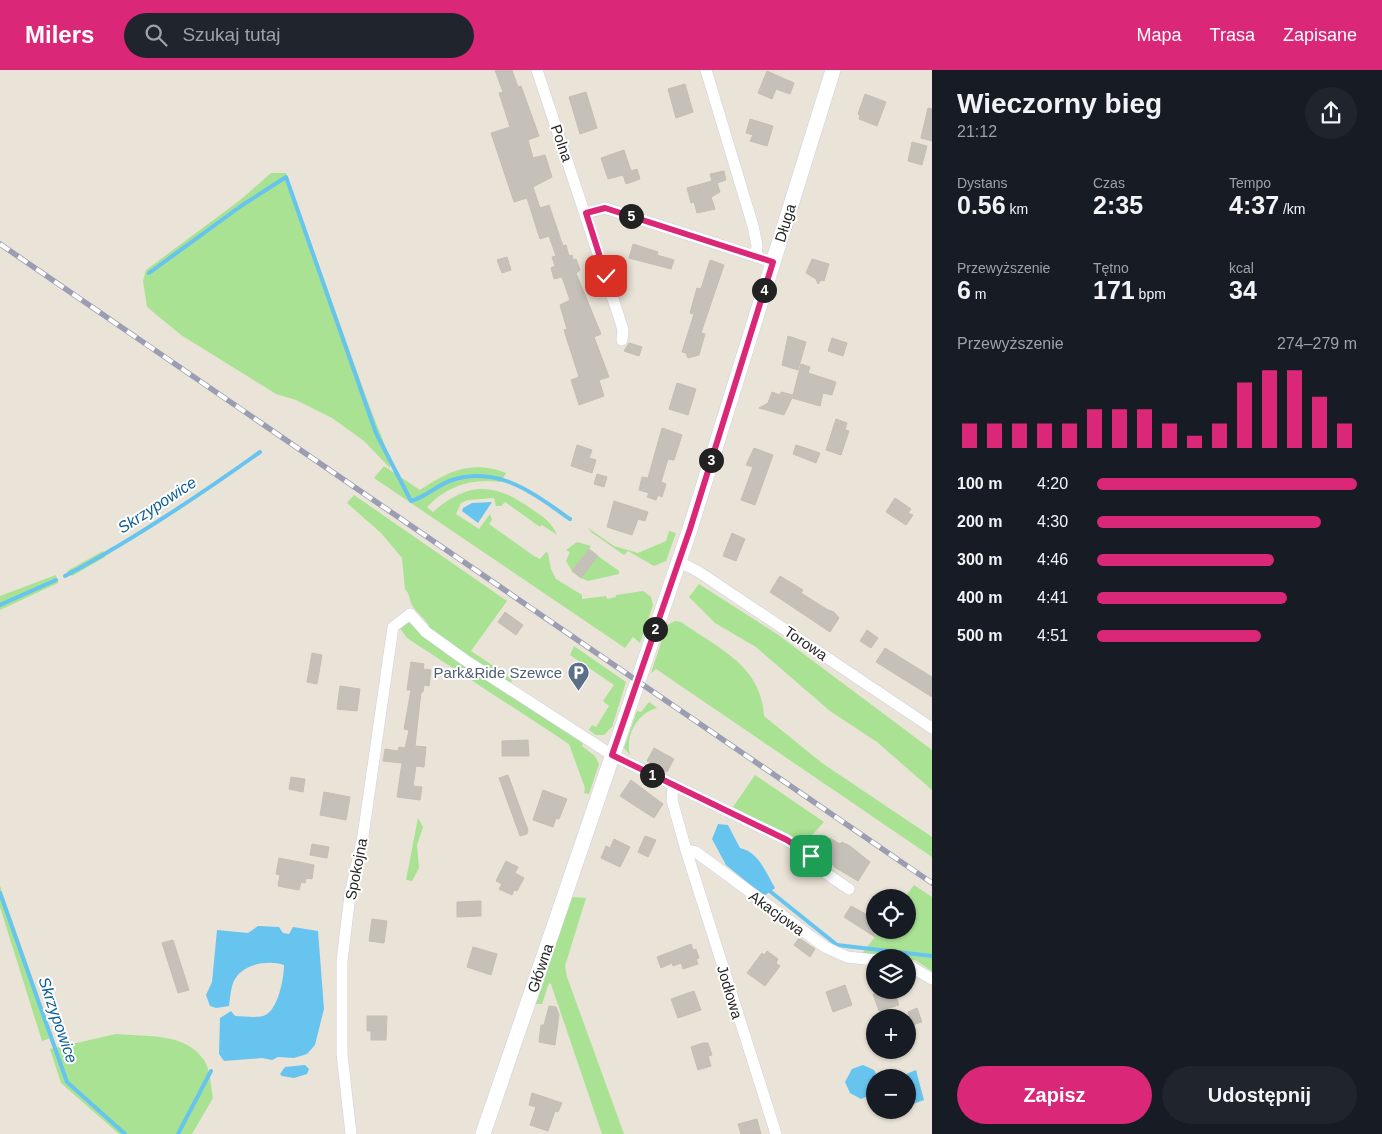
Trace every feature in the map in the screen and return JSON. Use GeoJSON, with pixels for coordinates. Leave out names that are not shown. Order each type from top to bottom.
{"type":"FeatureCollection","features":[{"type":"Feature","properties":{"kind":"street"},"geometry":{"type":"LineString","coordinates":[[706,70],[753,226],[757,245],[756,256]]}},
{"type":"Feature","properties":{"kind":"street","name":"Długa"},"geometry":{"type":"LineString","coordinates":[[595,802],[678,561],[833,70]]}},
{"type":"Feature","properties":{"kind":"street","name":"Polna"},"geometry":{"type":"LineString","coordinates":[[538,71],[619,317],[622,340]]}},
{"type":"Feature","properties":{"kind":"street"},"geometry":{"type":"LineString","coordinates":[[586,213],[605,208],[773,262]]}},
{"type":"Feature","properties":{"kind":"street","name":"Torowa"},"geometry":{"type":"LineString","coordinates":[[678,561],[715,582],[932,728]]}},
{"type":"Feature","properties":{"kind":"street","name":"Spokojna"},"geometry":{"type":"LineString","coordinates":[[351,1134],[342,1054],[342,961],[350,895],[364,827],[393,627],[410,614],[426,632],[465,660],[612,755]]}},
{"type":"Feature","properties":{"kind":"street"},"geometry":{"type":"LineString","coordinates":[[612,755],[787,840],[811,856],[827,874],[849,889]]}},
{"type":"Feature","properties":{"kind":"street","name":"Jodłowa"},"geometry":{"type":"LineString","coordinates":[[673,785],[672,800],[686,850],[776,1134]]}},
{"type":"Feature","properties":{"kind":"street","name":"Główna"},"geometry":{"type":"LineString","coordinates":[[484,1134],[595,802]]}},
{"type":"Feature","properties":{"kind":"street","name":"Akacjowa"},"geometry":{"type":"LineString","coordinates":[[686,850],[696,852],[825,948],[846,958],[866,959]]}},
{"type":"Feature","properties":{"kind":"street"},"geometry":{"type":"LineString","coordinates":[[916,969],[932,978]]}},
{"type":"Feature","properties":{"kind":"green space"},"geometry":{"type":"Polygon","coordinates":[[[271,173],[286,173],[369,405],[390,458],[390,468],[364,441],[332,418],[296,400],[276,394],[181,335],[147,307],[143,281],[146,270],[239,201],[271,173]]]}},
{"type":"Feature","properties":{"kind":"green space"},"geometry":{"type":"Polygon","coordinates":[[[384,466],[420,490],[451,473],[471,468],[493,469],[506,473],[501,482],[480,481],[460,485],[443,494],[427,507],[433,512],[457,495],[481,489],[504,493],[517,499],[546,519],[557,535],[542,525],[540,527],[505,502],[501,506],[496,506],[494,498],[468,500],[461,503],[456,514],[479,529],[490,514],[492,520],[489,524],[534,556],[540,559],[546,552],[548,553],[551,569],[556,579],[582,595],[582,599],[606,596],[607,599],[616,597],[616,595],[643,591],[651,597],[653,605],[640,643],[633,637],[625,648],[374,478],[384,466]]]}},
{"type":"Feature","properties":{"kind":"green space"},"geometry":{"type":"Polygon","coordinates":[[[354,495],[507,601],[471,651],[513,679],[509,685],[430,628],[416,611],[405,589],[402,558],[381,533],[347,503],[354,495]]]}},
{"type":"Feature","properties":{"kind":"green space"},"geometry":{"type":"Polygon","coordinates":[[[588,528],[614,546],[638,553],[666,541],[669,531],[676,533],[666,561],[654,566],[628,551],[624,555],[588,528]]]}},
{"type":"Feature","properties":{"kind":"green space"},"geometry":{"type":"Polygon","coordinates":[[[577,542],[591,546],[572,571],[566,561],[570,552],[566,550],[577,542]]]}},
{"type":"Feature","properties":{"kind":"green space"},"geometry":{"type":"Polygon","coordinates":[[[103,551],[105,557],[72,576],[67,571],[103,551]]]}},
{"type":"Feature","properties":{"kind":"green space"},"geometry":{"type":"Polygon","coordinates":[[[598,556],[619,571],[619,574],[588,581],[581,578],[598,556]]]}},
{"type":"Feature","properties":{"kind":"green space"},"geometry":{"type":"Polygon","coordinates":[[[56,575],[58,583],[0,610],[0,596],[56,575]]]}},
{"type":"Feature","properties":{"kind":"green space"},"geometry":{"type":"Polygon","coordinates":[[[699,584],[777,634],[932,750],[932,790],[877,742],[830,711],[756,647],[715,623],[689,597],[699,584]]]}},
{"type":"Feature","properties":{"kind":"green space"},"geometry":{"type":"Polygon","coordinates":[[[409,619],[535,712],[583,743],[582,746],[595,756],[599,764],[589,794],[584,793],[585,788],[569,744],[407,638],[399,627],[409,619]]]}},
{"type":"Feature","properties":{"kind":"green space"},"geometry":{"type":"Polygon","coordinates":[[[675,621],[681,622],[736,660],[755,684],[761,698],[764,716],[822,763],[932,837],[932,857],[656,669],[651,673],[667,625],[675,621]]]}},
{"type":"Feature","properties":{"kind":"green space"},"geometry":{"type":"Polygon","coordinates":[[[574,646],[626,682],[612,727],[604,735],[596,735],[589,730],[592,725],[596,727],[609,706],[603,701],[614,685],[570,655],[574,646]]]}},
{"type":"Feature","properties":{"kind":"green space"},"geometry":{"type":"Polygon","coordinates":[[[649,702],[657,708],[644,715],[634,726],[629,740],[630,755],[624,748],[637,711],[641,712],[649,702]]]}},
{"type":"Feature","properties":{"kind":"green space"},"geometry":{"type":"Polygon","coordinates":[[[755,775],[824,822],[804,844],[733,807],[755,775]]]}},
{"type":"Feature","properties":{"kind":"green space"},"geometry":{"type":"Polygon","coordinates":[[[418,818],[423,827],[417,845],[419,868],[412,881],[406,880],[418,818]]]}},
{"type":"Feature","properties":{"kind":"green space"},"geometry":{"type":"Polygon","coordinates":[[[914,885],[932,897],[932,971],[916,961],[916,949],[866,949],[866,955],[861,955],[873,939],[916,939],[916,889],[911,889],[914,885]]]}},
{"type":"Feature","properties":{"kind":"green space"},"geometry":{"type":"Polygon","coordinates":[[[0,886],[53,1037],[42,1041],[0,907],[0,886]]]}},
{"type":"Feature","properties":{"kind":"green space"},"geometry":{"type":"Polygon","coordinates":[[[571,897],[586,898],[565,966],[567,977],[624,1134],[602,1134],[551,984],[549,983],[542,1004],[536,1004],[571,897]]]}},
{"type":"Feature","properties":{"kind":"green space"},"geometry":{"type":"Polygon","coordinates":[[[116,1034],[152,1036],[176,1040],[196,1051],[204,1060],[209,1073],[213,1098],[192,1134],[119,1134],[61,1083],[50,1049],[116,1034]]]}},
{"type":"Feature","properties":{"kind":"water"},"geometry":{"type":"Polygon","coordinates":[[[492,502],[478,523],[462,511],[463,508],[472,503],[492,502]]]}},
{"type":"Feature","properties":{"kind":"water"},"geometry":{"type":"Polygon","coordinates":[[[718,824],[728,825],[740,848],[747,850],[757,858],[775,888],[764,896],[726,865],[712,839],[718,824]]]}},
{"type":"Feature","properties":{"kind":"water"},"geometry":{"type":"Polygon","coordinates":[[[258,926],[279,927],[283,933],[289,934],[293,927],[318,931],[324,1009],[315,1045],[307,1054],[294,1058],[278,1057],[272,1060],[262,1058],[224,1061],[219,1054],[220,1018],[231,1011],[235,1016],[253,1017],[260,1017],[268,1013],[273,1008],[279,994],[284,965],[265,963],[245,969],[235,979],[229,1006],[216,1008],[210,1006],[206,995],[212,982],[217,930],[248,933],[258,926]]]}},
{"type":"Feature","properties":{"kind":"water"},"geometry":{"type":"Polygon","coordinates":[[[305,1065],[309,1069],[307,1074],[294,1078],[280,1074],[285,1067],[305,1065]]]}},
{"type":"Feature","properties":{"kind":"water"},"geometry":{"type":"Polygon","coordinates":[[[863,1065],[872,1069],[866,1069],[866,1097],[861,1099],[850,1093],[845,1082],[852,1069],[863,1065]]]}},
{"type":"Feature","properties":{"kind":"water"},"geometry":{"type":"Polygon","coordinates":[[[916,1070],[924,1100],[916,1103],[916,1070]]]}},
{"type":"Feature","properties":{"kind":"building"},"geometry":{"type":"Polygon","coordinates":[[[495,70],[512,70],[518,87],[521,86],[539,136],[528,140],[533,158],[545,155],[552,177],[533,187],[540,208],[549,205],[563,246],[566,245],[569,256],[572,255],[573,260],[576,259],[580,270],[576,273],[601,334],[594,337],[609,377],[599,380],[604,396],[579,405],[571,380],[579,377],[564,330],[567,329],[560,305],[570,300],[562,277],[554,279],[551,268],[555,266],[552,257],[556,256],[549,236],[540,239],[527,198],[514,202],[491,133],[510,127],[499,93],[503,92],[495,70]]]}},
{"type":"Feature","properties":{"kind":"building"},"geometry":{"type":"Polygon","coordinates":[[[767,71],[794,83],[790,94],[776,89],[772,99],[758,93],[767,71]]]}},
{"type":"Feature","properties":{"kind":"building"},"geometry":{"type":"Polygon","coordinates":[[[685,84],[693,112],[676,118],[668,89],[685,84]]]}},
{"type":"Feature","properties":{"kind":"building"},"geometry":{"type":"Polygon","coordinates":[[[586,92],[597,128],[580,134],[569,97],[586,92]]]}},
{"type":"Feature","properties":{"kind":"building"},"geometry":{"type":"Polygon","coordinates":[[[865,94],[886,102],[877,126],[859,119],[860,115],[858,114],[865,94]]]}},
{"type":"Feature","properties":{"kind":"building"},"geometry":{"type":"Polygon","coordinates":[[[928,108],[932,109],[932,141],[921,138],[928,108]]]}},
{"type":"Feature","properties":{"kind":"building"},"geometry":{"type":"Polygon","coordinates":[[[750,119],[773,126],[767,146],[750,141],[753,135],[746,133],[750,119]]]}},
{"type":"Feature","properties":{"kind":"building"},"geometry":{"type":"Polygon","coordinates":[[[912,142],[927,146],[922,165],[908,161],[912,142]]]}},
{"type":"Feature","properties":{"kind":"building"},"geometry":{"type":"Polygon","coordinates":[[[624,150],[631,171],[637,169],[640,179],[626,184],[623,175],[608,179],[601,158],[624,150]]]}},
{"type":"Feature","properties":{"kind":"building"},"geometry":{"type":"Polygon","coordinates":[[[724,171],[726,180],[717,183],[720,192],[711,197],[715,209],[697,213],[694,202],[691,203],[687,188],[712,181],[710,174],[724,171]]]}},
{"type":"Feature","properties":{"kind":"building"},"geometry":{"type":"Polygon","coordinates":[[[633,244],[658,252],[657,255],[674,260],[671,269],[629,258],[633,244]]]}},
{"type":"Feature","properties":{"kind":"building"},"geometry":{"type":"Polygon","coordinates":[[[507,257],[511,270],[502,273],[497,260],[507,257]]]}},
{"type":"Feature","properties":{"kind":"building"},"geometry":{"type":"Polygon","coordinates":[[[812,259],[829,264],[824,281],[821,280],[818,284],[816,279],[806,273],[812,259]]]}},
{"type":"Feature","properties":{"kind":"building"},"geometry":{"type":"Polygon","coordinates":[[[710,260],[724,265],[701,333],[705,334],[699,355],[688,358],[686,353],[682,352],[694,314],[690,313],[697,288],[701,289],[710,260]]]}},
{"type":"Feature","properties":{"kind":"building"},"geometry":{"type":"Polygon","coordinates":[[[788,336],[806,342],[798,370],[782,365],[788,336]]]}},
{"type":"Feature","properties":{"kind":"building"},"geometry":{"type":"Polygon","coordinates":[[[832,338],[847,343],[843,356],[828,351],[832,338]]]}},
{"type":"Feature","properties":{"kind":"building"},"geometry":{"type":"Polygon","coordinates":[[[629,343],[642,347],[639,356],[624,351],[629,343]]]}},
{"type":"Feature","properties":{"kind":"building"},"geometry":{"type":"Polygon","coordinates":[[[801,364],[810,367],[808,373],[836,382],[832,395],[823,393],[820,406],[792,398],[784,415],[759,408],[768,403],[772,392],[780,395],[781,392],[793,395],[801,364]]]}},
{"type":"Feature","properties":{"kind":"building"},"geometry":{"type":"Polygon","coordinates":[[[677,383],[696,389],[688,415],[669,409],[677,383]]]}},
{"type":"Feature","properties":{"kind":"building"},"geometry":{"type":"Polygon","coordinates":[[[836,419],[847,423],[845,430],[849,431],[841,455],[826,450],[836,419]]]}},
{"type":"Feature","properties":{"kind":"building"},"geometry":{"type":"Polygon","coordinates":[[[662,428],[682,435],[674,460],[668,459],[661,482],[666,484],[662,497],[658,495],[656,500],[647,497],[649,493],[639,490],[642,477],[648,478],[662,428]]]}},
{"type":"Feature","properties":{"kind":"building"},"geometry":{"type":"Polygon","coordinates":[[[577,445],[592,450],[589,458],[596,460],[592,473],[571,466],[577,445]]]}},
{"type":"Feature","properties":{"kind":"building"},"geometry":{"type":"Polygon","coordinates":[[[796,445],[820,453],[816,463],[793,454],[796,445]]]}},
{"type":"Feature","properties":{"kind":"building"},"geometry":{"type":"Polygon","coordinates":[[[754,448],[773,455],[755,505],[741,500],[753,467],[746,465],[754,448]]]}},
{"type":"Feature","properties":{"kind":"building"},"geometry":{"type":"Polygon","coordinates":[[[597,474],[607,477],[604,487],[594,484],[597,474]]]}},
{"type":"Feature","properties":{"kind":"building"},"geometry":{"type":"Polygon","coordinates":[[[895,498],[911,509],[908,513],[913,515],[906,525],[886,512],[895,498]]]}},
{"type":"Feature","properties":{"kind":"building"},"geometry":{"type":"Polygon","coordinates":[[[614,501],[648,512],[645,521],[638,519],[632,535],[607,527],[614,501]]]}},
{"type":"Feature","properties":{"kind":"building"},"geometry":{"type":"Polygon","coordinates":[[[732,533],[745,539],[736,561],[723,556],[732,533]]]}},
{"type":"Feature","properties":{"kind":"building"},"geometry":{"type":"Polygon","coordinates":[[[589,549],[598,556],[581,578],[572,571],[589,549]]]}},
{"type":"Feature","properties":{"kind":"building"},"geometry":{"type":"Polygon","coordinates":[[[780,576],[803,590],[801,593],[834,612],[839,618],[830,632],[770,592],[780,576]]]}},
{"type":"Feature","properties":{"kind":"building"},"geometry":{"type":"Polygon","coordinates":[[[505,612],[523,625],[516,635],[498,622],[505,612]]]}},
{"type":"Feature","properties":{"kind":"building"},"geometry":{"type":"Polygon","coordinates":[[[867,630],[878,638],[871,648],[860,641],[867,630]]]}},
{"type":"Feature","properties":{"kind":"building"},"geometry":{"type":"Polygon","coordinates":[[[885,648],[932,677],[932,697],[876,662],[885,648]]]}},
{"type":"Feature","properties":{"kind":"building"},"geometry":{"type":"Polygon","coordinates":[[[312,653],[322,655],[317,684],[307,682],[312,653]]]}},
{"type":"Feature","properties":{"kind":"building"},"geometry":{"type":"Polygon","coordinates":[[[411,662],[424,664],[423,669],[431,670],[429,686],[424,685],[423,692],[421,692],[415,746],[426,747],[424,767],[416,766],[413,786],[422,787],[420,800],[397,797],[402,763],[383,761],[385,749],[398,751],[399,747],[405,748],[409,730],[404,729],[411,690],[407,690],[411,662]]]}},
{"type":"Feature","properties":{"kind":"building"},"geometry":{"type":"Polygon","coordinates":[[[340,686],[360,689],[357,711],[337,709],[340,686]]]}},
{"type":"Feature","properties":{"kind":"building"},"geometry":{"type":"Polygon","coordinates":[[[528,740],[529,756],[502,756],[502,741],[528,740]]]}},
{"type":"Feature","properties":{"kind":"building"},"geometry":{"type":"Polygon","coordinates":[[[654,748],[674,759],[667,772],[647,761],[654,748]]]}},
{"type":"Feature","properties":{"kind":"building"},"geometry":{"type":"Polygon","coordinates":[[[508,775],[528,830],[527,834],[520,836],[499,778],[508,775]]]}},
{"type":"Feature","properties":{"kind":"building"},"geometry":{"type":"Polygon","coordinates":[[[291,777],[305,779],[303,792],[289,789],[291,777]]]}},
{"type":"Feature","properties":{"kind":"building"},"geometry":{"type":"Polygon","coordinates":[[[631,780],[663,804],[654,818],[620,796],[631,780]]]}},
{"type":"Feature","properties":{"kind":"building"},"geometry":{"type":"Polygon","coordinates":[[[543,790],[567,799],[559,819],[556,818],[553,827],[533,820],[543,790]]]}},
{"type":"Feature","properties":{"kind":"building"},"geometry":{"type":"Polygon","coordinates":[[[324,792],[350,797],[346,820],[320,815],[324,792]]]}},
{"type":"Feature","properties":{"kind":"building"},"geometry":{"type":"Polygon","coordinates":[[[645,836],[656,840],[648,857],[638,852],[645,836]]]}},
{"type":"Feature","properties":{"kind":"building"},"geometry":{"type":"Polygon","coordinates":[[[830,838],[840,844],[842,842],[850,846],[870,862],[858,881],[836,868],[828,861],[830,859],[820,852],[830,838]]]}},
{"type":"Feature","properties":{"kind":"building"},"geometry":{"type":"Polygon","coordinates":[[[614,839],[630,847],[620,867],[601,858],[606,846],[610,848],[614,839]]]}},
{"type":"Feature","properties":{"kind":"building"},"geometry":{"type":"Polygon","coordinates":[[[312,844],[329,847],[327,858],[310,855],[312,844]]]}},
{"type":"Feature","properties":{"kind":"building"},"geometry":{"type":"Polygon","coordinates":[[[279,858],[314,865],[312,879],[306,878],[305,883],[301,882],[299,890],[278,886],[280,875],[276,874],[279,858]]]}},
{"type":"Feature","properties":{"kind":"building"},"geometry":{"type":"Polygon","coordinates":[[[506,861],[518,867],[515,873],[524,878],[517,891],[514,890],[512,895],[499,889],[502,884],[496,881],[506,861]]]}},
{"type":"Feature","properties":{"kind":"building"},"geometry":{"type":"Polygon","coordinates":[[[481,901],[481,916],[457,917],[457,902],[481,901]]]}},
{"type":"Feature","properties":{"kind":"building"},"geometry":{"type":"Polygon","coordinates":[[[851,906],[866,914],[866,931],[844,917],[851,906]]]}},
{"type":"Feature","properties":{"kind":"building"},"geometry":{"type":"Polygon","coordinates":[[[372,919],[387,921],[384,943],[369,941],[372,919]]]}},
{"type":"Feature","properties":{"kind":"building"},"geometry":{"type":"Polygon","coordinates":[[[799,938],[815,949],[810,957],[794,945],[799,938]]]}},
{"type":"Feature","properties":{"kind":"building"},"geometry":{"type":"Polygon","coordinates":[[[173,940],[189,990],[178,993],[162,943],[173,940]]]}},
{"type":"Feature","properties":{"kind":"building"},"geometry":{"type":"Polygon","coordinates":[[[691,944],[693,950],[696,949],[699,958],[696,959],[698,964],[683,969],[681,963],[673,966],[672,963],[661,968],[657,957],[691,944]]]}},
{"type":"Feature","properties":{"kind":"building"},"geometry":{"type":"Polygon","coordinates":[[[473,947],[497,954],[491,975],[467,967],[473,947]]]}},
{"type":"Feature","properties":{"kind":"building"},"geometry":{"type":"Polygon","coordinates":[[[767,951],[778,959],[776,963],[780,966],[765,986],[747,973],[762,953],[764,955],[767,951]]]}},
{"type":"Feature","properties":{"kind":"building"},"geometry":{"type":"Polygon","coordinates":[[[845,985],[852,1005],[833,1012],[826,992],[845,985]]]}},
{"type":"Feature","properties":{"kind":"building"},"geometry":{"type":"Polygon","coordinates":[[[694,991],[701,1010],[678,1018],[671,999],[694,991]]]}},
{"type":"Feature","properties":{"kind":"building"},"geometry":{"type":"Polygon","coordinates":[[[875,999],[897,999],[899,1005],[878,1009],[875,999]]]}},
{"type":"Feature","properties":{"kind":"building"},"geometry":{"type":"Polygon","coordinates":[[[549,1006],[556,1007],[559,1015],[555,1045],[539,1042],[541,1025],[544,1025],[549,1006]]]}},
{"type":"Feature","properties":{"kind":"building"},"geometry":{"type":"Polygon","coordinates":[[[917,1008],[922,1022],[916,1024],[915,1009],[917,1008]]]}},
{"type":"Feature","properties":{"kind":"building"},"geometry":{"type":"Polygon","coordinates":[[[367,1016],[387,1016],[386,1040],[371,1040],[371,1031],[367,1031],[367,1016]]]}},
{"type":"Feature","properties":{"kind":"building"},"geometry":{"type":"Polygon","coordinates":[[[708,1043],[712,1055],[708,1056],[711,1066],[698,1070],[691,1047],[708,1043]]]}},
{"type":"Feature","properties":{"kind":"building"},"geometry":{"type":"Polygon","coordinates":[[[532,1093],[562,1103],[558,1112],[555,1111],[548,1131],[530,1125],[536,1107],[529,1105],[532,1093]]]}},
{"type":"Feature","properties":{"kind":"building"},"geometry":{"type":"Polygon","coordinates":[[[757,1119],[761,1134],[741,1134],[738,1124],[757,1119]]]}},
{"type":"Feature","properties":{"kind":"waterway"},"geometry":{"type":"LineString","coordinates":[[149,273],[241,206],[286,177],[376,433],[411,501],[452,480],[469,476],[485,476],[515,484],[543,500],[570,519]]}},
{"type":"Feature","properties":{"kind":"waterway","name":"Skrzypowice"},"geometry":{"type":"LineString","coordinates":[[65,576],[115,548],[164,517],[260,452]]}},
{"type":"Feature","properties":{"kind":"waterway","name":"Skrzypowice"},"geometry":{"type":"LineString","coordinates":[[0,605],[56,580]]}},
{"type":"Feature","properties":{"kind":"waterway"},"geometry":{"type":"LineString","coordinates":[[766,888],[837,945],[932,956]]}},
{"type":"Feature","properties":{"kind":"waterway","name":"Skrzypowice"},"geometry":{"type":"LineString","coordinates":[[0,893],[67,1082],[125,1134]]}},
{"type":"Feature","properties":{"kind":"waterway"},"geometry":{"type":"LineString","coordinates":[[178,1134],[211,1071]]}},
{"type":"Feature","properties":{"kind":"railway"},"geometry":{"type":"LineString","coordinates":[[0,244],[932,883]]}},
{"type":"Feature","properties":{"kind":"place","name":"Park&Ride Szewce"},"geometry":{"type":"Point","coordinates":[578,691]}},
{"type":"Feature","properties":{"kind":"route"},"geometry":{"type":"LineString","coordinates":[[606,276],[586,213],[605,208],[773,262],[690,529],[612,755],[787,840],[811,856]]}}]}
